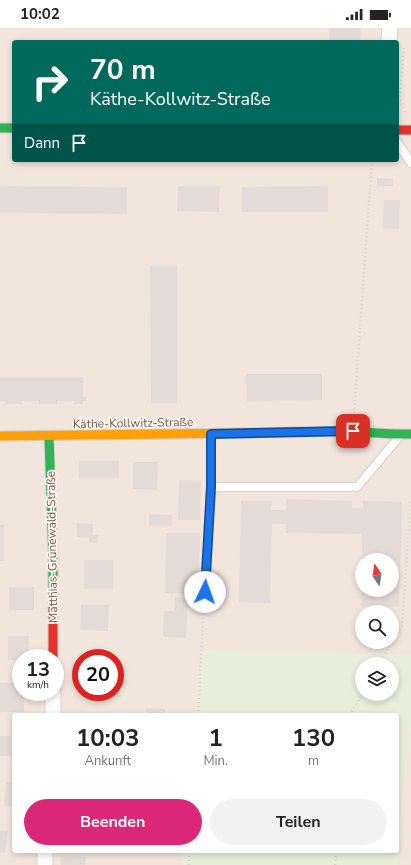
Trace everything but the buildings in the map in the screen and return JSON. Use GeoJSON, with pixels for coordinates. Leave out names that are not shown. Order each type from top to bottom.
{"type":"FeatureCollection","features":[{"type":"Feature","properties":{"kind":"street"},"geometry":{"type":"LineString","coordinates":[[390,28],[395,40]]}},
{"type":"Feature","properties":{"kind":"street"},"geometry":{"type":"LineString","coordinates":[[0,128],[12,128]]}},
{"type":"Feature","properties":{"kind":"street"},"geometry":{"type":"LineString","coordinates":[[399,130],[411,130]]}},
{"type":"Feature","properties":{"kind":"street","name":"Käthe-Kollwitz-Straße"},"geometry":{"type":"LineString","coordinates":[[0,436],[353,431],[401,435],[411,434]]}},
{"type":"Feature","properties":{"kind":"street","name":"Matthias-Grünewald-Straße"},"geometry":{"type":"LineString","coordinates":[[49,436],[53,558],[53,649]]}},
{"type":"Feature","properties":{"kind":"street"},"geometry":{"type":"LineString","coordinates":[[53,701],[53,713]]}},
{"type":"Feature","properties":{"kind":"street"},"geometry":{"type":"LineString","coordinates":[[45,853],[45,865]]}},
{"type":"Feature","properties":{"kind":"lane"},"geometry":{"type":"LineString","coordinates":[[399,145],[411,163]]}},
{"type":"Feature","properties":{"kind":"lane"},"geometry":{"type":"LineString","coordinates":[[205,592],[211,487],[211,434]]}},
{"type":"Feature","properties":{"kind":"lane"},"geometry":{"type":"LineString","coordinates":[[211,487],[357,487],[401,435]]}},
{"type":"Feature","properties":{"kind":"path"},"geometry":{"type":"LineString","coordinates":[[399,84],[400,97],[406,115]]}},
{"type":"Feature","properties":{"kind":"path"},"geometry":{"type":"LineString","coordinates":[[353,431],[372,162]]}},
{"type":"Feature","properties":{"kind":"path"},"geometry":{"type":"LineString","coordinates":[[384,657],[402,626],[411,501]]}},
{"type":"Feature","properties":{"kind":"path"},"geometry":{"type":"LineString","coordinates":[[198,713],[205,592]]}},
{"type":"Feature","properties":{"kind":"path"},"geometry":{"type":"LineString","coordinates":[[351,713],[358,701]]}},
{"type":"Feature","properties":{"kind":"path"},"geometry":{"type":"LineString","coordinates":[[189,865],[190,853]]}},
{"type":"Feature","properties":{"kind":"path"},"geometry":{"type":"LineString","coordinates":[[335,865],[336,853]]}},
{"type":"Feature","properties":{"kind":"shaded area"},"geometry":{"type":"Polygon","coordinates":[[[0,28],[411,28],[411,865],[0,865],[0,28]]]}},
{"type":"Feature","properties":{"kind":"green space"},"geometry":{"type":"Polygon","coordinates":[[[202,650],[411,655],[411,726],[398,865],[181,865],[182,853],[399,853],[399,713],[195,713],[202,650]]]}},
{"type":"Feature","properties":{"kind":"traffic: fast"},"geometry":{"type":"LineString","coordinates":[[0,128],[12,128]]}},
{"type":"Feature","properties":{"kind":"traffic: fast"},"geometry":{"type":"LineString","coordinates":[[245,433],[342,431],[411,434]]}},
{"type":"Feature","properties":{"kind":"traffic: fast"},"geometry":{"type":"LineString","coordinates":[[49,436],[53,597]]}},
{"type":"Feature","properties":{"kind":"traffic: slow"},"geometry":{"type":"LineString","coordinates":[[0,436],[245,433]]}},
{"type":"Feature","properties":{"kind":"traffic: jam"},"geometry":{"type":"LineString","coordinates":[[399,130],[411,130]]}},
{"type":"Feature","properties":{"kind":"traffic: jam"},"geometry":{"type":"LineString","coordinates":[[53,597],[53,649]]}},
{"type":"Feature","properties":{"kind":"route"},"geometry":{"type":"LineString","coordinates":[[205,592],[211,487],[211,434],[353,431]]}}]}
